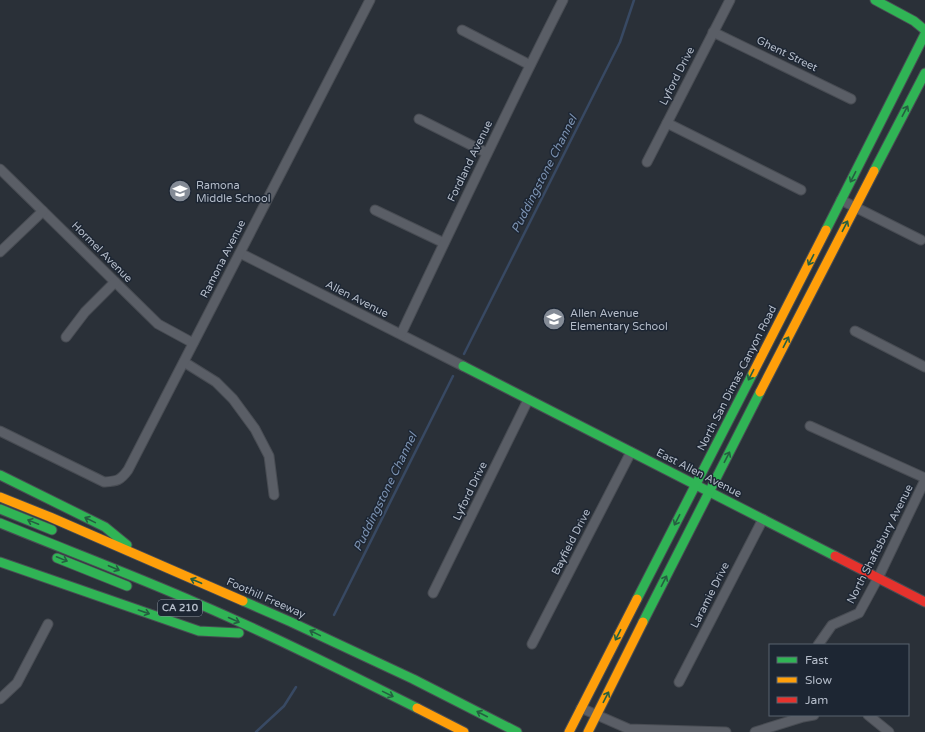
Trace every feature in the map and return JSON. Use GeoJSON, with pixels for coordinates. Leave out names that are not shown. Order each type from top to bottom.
{"type":"FeatureCollection","features":[{"type":"Feature","properties":{"kind":"main road"},"geometry":{"type":"LineString","coordinates":[[875,0],[914,21],[925,30]]}},
{"type":"Feature","properties":{"kind":"main road"},"geometry":{"type":"LineString","coordinates":[[914,21],[925,21]]}},
{"type":"Feature","properties":{"kind":"main road","name":"North San Dimas Canyon Road"},"geometry":{"type":"LineString","coordinates":[[569,732],[925,34]]}},
{"type":"Feature","properties":{"kind":"main road"},"geometry":{"type":"LineString","coordinates":[[588,732],[709,492],[925,73]]}},
{"type":"Feature","properties":{"kind":"main road","name":"East Allen Avenue"},"geometry":{"type":"LineString","coordinates":[[463,366],[925,602]]}},
{"type":"Feature","properties":{"kind":"main road"},"geometry":{"type":"LineString","coordinates":[[0,475],[105,527],[144,558]]}},
{"type":"Feature","properties":{"kind":"main road","name":"Foothill Freeway"},"geometry":{"type":"LineString","coordinates":[[0,497],[50,517],[291,622],[413,680],[517,732]]}},
{"type":"Feature","properties":{"kind":"main road"},"geometry":{"type":"LineString","coordinates":[[0,509],[57,532]]}},
{"type":"Feature","properties":{"kind":"main road"},"geometry":{"type":"LineString","coordinates":[[0,523],[95,560],[262,632],[464,732]]}},
{"type":"Feature","properties":{"kind":"main road"},"geometry":{"type":"LineString","coordinates":[[113,554],[244,610],[272,624]]}},
{"type":"Feature","properties":{"kind":"main road"},"geometry":{"type":"LineString","coordinates":[[52,556],[134,588]]}},
{"type":"Feature","properties":{"kind":"main road","name":"CA 210"},"geometry":{"type":"LineString","coordinates":[[0,562],[199,631],[243,635],[212,621]]}},
{"type":"Feature","properties":{"kind":"street","name":"Ramona Avenue"},"geometry":{"type":"LineString","coordinates":[[0,431],[93,478],[104,482],[115,482],[123,477],[184,362],[370,0]]}},
{"type":"Feature","properties":{"kind":"street","name":"Fordland Avenue"},"geometry":{"type":"LineString","coordinates":[[401,334],[487,153],[564,0]]}},
{"type":"Feature","properties":{"kind":"street","name":"Lyford Drive"},"geometry":{"type":"LineString","coordinates":[[646,162],[730,0]]}},
{"type":"Feature","properties":{"kind":"street"},"geometry":{"type":"LineString","coordinates":[[462,30],[530,65]]}},
{"type":"Feature","properties":{"kind":"street","name":"Ghent Street"},"geometry":{"type":"LineString","coordinates":[[713,32],[851,99]]}},
{"type":"Feature","properties":{"kind":"street"},"geometry":{"type":"LineString","coordinates":[[419,119],[487,153]]}},
{"type":"Feature","properties":{"kind":"street"},"geometry":{"type":"LineString","coordinates":[[667,122],[801,190]]}},
{"type":"Feature","properties":{"kind":"street","name":"Hormel Avenue"},"geometry":{"type":"LineString","coordinates":[[0,169],[158,324],[193,343]]}},
{"type":"Feature","properties":{"kind":"street"},"geometry":{"type":"LineString","coordinates":[[841,200],[921,240]]}},
{"type":"Feature","properties":{"kind":"street"},"geometry":{"type":"LineString","coordinates":[[375,210],[444,243]]}},
{"type":"Feature","properties":{"kind":"street"},"geometry":{"type":"LineString","coordinates":[[0,252],[43,211]]}},
{"type":"Feature","properties":{"kind":"street","name":"Allen Avenue"},"geometry":{"type":"LineString","coordinates":[[240,253],[463,366]]}},
{"type":"Feature","properties":{"kind":"street"},"geometry":{"type":"LineString","coordinates":[[66,337],[84,312],[115,282]]}},
{"type":"Feature","properties":{"kind":"street"},"geometry":{"type":"LineString","coordinates":[[855,331],[925,367]]}},
{"type":"Feature","properties":{"kind":"street"},"geometry":{"type":"LineString","coordinates":[[184,362],[216,382],[233,399],[255,429],[269,456],[274,495]]}},
{"type":"Feature","properties":{"kind":"street","name":"Lyford Drive"},"geometry":{"type":"LineString","coordinates":[[433,593],[528,400]]}},
{"type":"Feature","properties":{"kind":"street"},"geometry":{"type":"LineString","coordinates":[[810,426],[925,479]]}},
{"type":"Feature","properties":{"kind":"street","name":"Bayfield Drive"},"geometry":{"type":"LineString","coordinates":[[532,644],[631,452]]}},
{"type":"Feature","properties":{"kind":"street","name":"North Shaftsbury Avenue"},"geometry":{"type":"LineString","coordinates":[[819,644],[832,625],[859,613],[878,578],[925,479]]}},
{"type":"Feature","properties":{"kind":"street","name":"Laramie Drive"},"geometry":{"type":"LineString","coordinates":[[679,682],[762,519]]}},
{"type":"Feature","properties":{"kind":"street"},"geometry":{"type":"LineString","coordinates":[[0,699],[17,683],[48,624]]}},
{"type":"Feature","properties":{"kind":"street"},"geometry":{"type":"LineString","coordinates":[[581,708],[629,729],[726,732]]}},
{"type":"Feature","properties":{"kind":"street"},"geometry":{"type":"LineString","coordinates":[[755,732],[808,716]]}},
{"type":"Feature","properties":{"kind":"street"},"geometry":{"type":"LineString","coordinates":[[869,716],[889,732]]}},
{"type":"Feature","properties":{"kind":"waterway","name":"Puddingstone Channel"},"geometry":{"type":"LineString","coordinates":[[464,354],[620,42],[634,0]]}},
{"type":"Feature","properties":{"kind":"waterway","name":"Puddingstone Channel"},"geometry":{"type":"LineString","coordinates":[[334,615],[453,376]]}},
{"type":"Feature","properties":{"kind":"waterway","name":"Puddingstone Channel"},"geometry":{"type":"LineString","coordinates":[[256,732],[284,706],[296,687]]}},
{"type":"Feature","properties":{"kind":"traffic: fast"},"geometry":{"type":"LineString","coordinates":[[875,0],[914,21],[925,30]]}},
{"type":"Feature","properties":{"kind":"traffic: fast"},"geometry":{"type":"LineString","coordinates":[[826,230],[925,34]]}},
{"type":"Feature","properties":{"kind":"traffic: fast"},"geometry":{"type":"LineString","coordinates":[[874,171],[925,73]]}},
{"type":"Feature","properties":{"kind":"traffic: fast"},"geometry":{"type":"LineString","coordinates":[[463,366],[835,556]]}},
{"type":"Feature","properties":{"kind":"traffic: fast"},"geometry":{"type":"LineString","coordinates":[[637,599],[753,373]]}},
{"type":"Feature","properties":{"kind":"traffic: fast"},"geometry":{"type":"LineString","coordinates":[[643,622],[760,392]]}},
{"type":"Feature","properties":{"kind":"traffic: fast"},"geometry":{"type":"LineString","coordinates":[[0,475],[105,527],[127,545]]}},
{"type":"Feature","properties":{"kind":"traffic: fast"},"geometry":{"type":"LineString","coordinates":[[0,509],[52,530]]}},
{"type":"Feature","properties":{"kind":"traffic: fast"},"geometry":{"type":"LineString","coordinates":[[0,523],[227,616],[309,654],[417,708]]}},
{"type":"Feature","properties":{"kind":"traffic: fast"},"geometry":{"type":"LineString","coordinates":[[57,558],[127,586]]}},
{"type":"Feature","properties":{"kind":"traffic: fast"},"geometry":{"type":"LineString","coordinates":[[0,562],[199,631],[239,633]]}},
{"type":"Feature","properties":{"kind":"traffic: fast"},"geometry":{"type":"LineString","coordinates":[[243,601],[413,679],[517,732]]}},
{"type":"Feature","properties":{"kind":"traffic: slow"},"geometry":{"type":"LineString","coordinates":[[760,392],[874,171]]}},
{"type":"Feature","properties":{"kind":"traffic: slow"},"geometry":{"type":"LineString","coordinates":[[753,373],[826,230]]}},
{"type":"Feature","properties":{"kind":"traffic: slow"},"geometry":{"type":"LineString","coordinates":[[0,497],[50,517],[243,601]]}},
{"type":"Feature","properties":{"kind":"traffic: slow"},"geometry":{"type":"LineString","coordinates":[[569,732],[637,599]]}},
{"type":"Feature","properties":{"kind":"traffic: slow"},"geometry":{"type":"LineString","coordinates":[[588,732],[643,622]]}},
{"type":"Feature","properties":{"kind":"traffic: slow"},"geometry":{"type":"LineString","coordinates":[[417,708],[464,732]]}},
{"type":"Feature","properties":{"kind":"traffic: jam"},"geometry":{"type":"LineString","coordinates":[[835,556],[925,602]]}},
{"type":"Feature","properties":{"kind":"place","name":"Ramona Middle School"},"geometry":{"type":"Point","coordinates":[180,191]}},
{"type":"Feature","properties":{"kind":"place","name":"Allen Avenue Elementary School"},"geometry":{"type":"Point","coordinates":[554,319]}}]}
